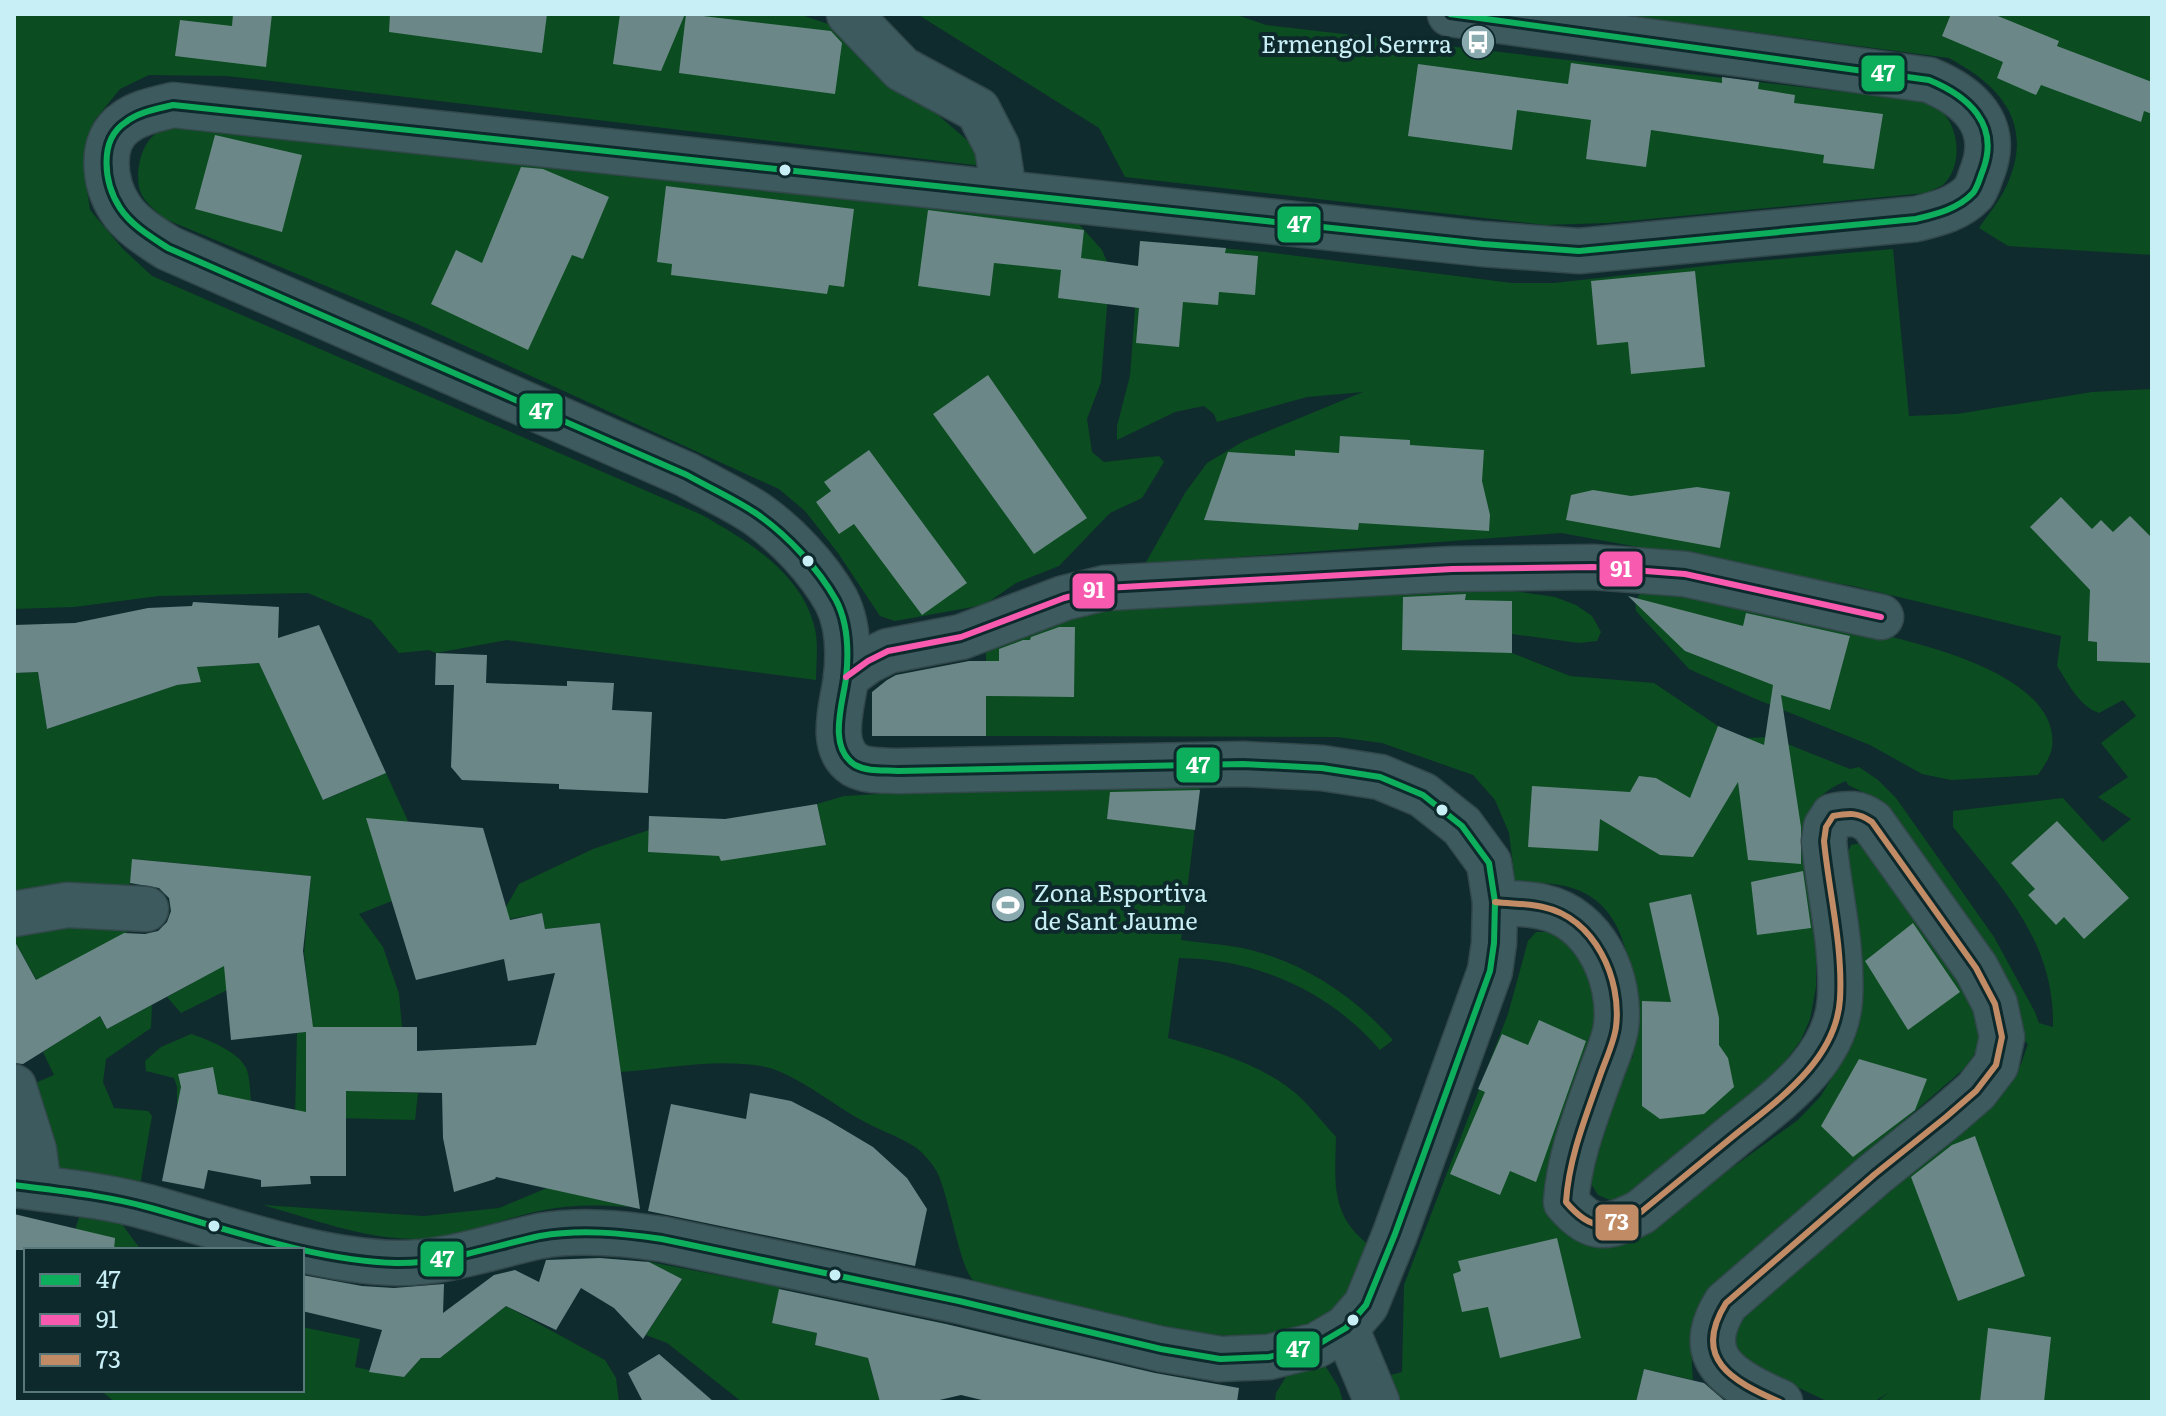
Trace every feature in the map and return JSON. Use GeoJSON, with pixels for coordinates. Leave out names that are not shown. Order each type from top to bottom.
{"type":"FeatureCollection","features":[{"type":"Feature","properties":{"kind":"street"},"geometry":{"type":"LineString","coordinates":[[849,14],[902,69],[978,110],[997,147],[1004,192]]}},
{"type":"Feature","properties":{"kind":"street"},"geometry":{"type":"LineString","coordinates":[[14,1087],[34,1150],[26,1187],[145,1206],[222,1230],[368,1261],[429,1261],[541,1236],[621,1233],[959,1301],[1161,1349],[1220,1359],[1269,1357],[1317,1345],[1346,1328],[1366,1305],[1395,1234],[1490,971],[1495,902],[1489,863],[1462,826],[1423,795],[1380,777],[1322,768],[1243,764],[868,770],[853,764],[846,754],[838,726],[846,677],[844,617],[834,597],[793,546],[757,514],[687,475],[168,248],[142,231],[120,209],[108,183],[106,160],[110,141],[124,123],[143,113],[173,105],[1530,249],[1579,251],[1916,219],[1959,204],[1974,191],[1984,166],[1988,147],[1984,127],[1974,108],[1953,90],[1929,80],[1450,14]]}},
{"type":"Feature","properties":{"kind":"street"},"geometry":{"type":"LineString","coordinates":[[846,677],[888,651],[961,637],[1064,598],[1105,588],[1452,569],[1593,567],[1685,574],[1881,617]]}},
{"type":"Feature","properties":{"kind":"street"},"geometry":{"type":"LineString","coordinates":[[1495,902],[1544,907],[1563,915],[1588,934],[1603,953],[1613,981],[1616,1029],[1568,1174],[1566,1202],[1578,1216],[1596,1226],[1617,1224],[1641,1212],[1793,1088],[1835,1029],[1840,1000],[1839,957],[1824,841],[1826,827],[1833,816],[1861,814],[1872,822],[1976,968],[1995,1004],[2002,1037],[1996,1065],[1976,1091],[1726,1303],[1714,1321],[1711,1347],[1719,1363],[1739,1382],[1780,1402]]}},
{"type":"Feature","properties":{"kind":"street"},"geometry":{"type":"LineString","coordinates":[[14,914],[67,905],[146,909]]}},
{"type":"Feature","properties":{"kind":"street"},"geometry":{"type":"LineString","coordinates":[[1346,1328],[1377,1402]]}},
{"type":"Feature","properties":{"kind":"green space"},"geometry":{"type":"Polygon","coordinates":[[[14,14],[799,14],[837,27],[999,168],[226,76],[149,75],[120,89],[94,121],[85,175],[90,210],[123,249],[152,276],[702,515],[736,535],[784,573],[807,606],[816,638],[816,680],[507,640],[436,653],[429,650],[399,653],[371,620],[308,593],[159,596],[74,607],[14,609],[14,14]]]}},
{"type":"Feature","properties":{"kind":"green space"},"geometry":{"type":"Polygon","coordinates":[[[917,14],[1234,14],[1266,25],[1905,99],[1933,105],[1944,114],[1954,133],[1956,156],[1950,177],[1943,185],[1926,193],[1607,223],[1545,225],[1125,177],[1099,128],[917,14]]]}},
{"type":"Feature","properties":{"kind":"green space"},"geometry":{"type":"Polygon","coordinates":[[[1617,14],[2152,14],[2152,255],[2008,246],[1979,228],[2004,191],[2013,168],[2017,148],[2015,129],[2010,112],[1986,83],[1949,58],[1617,14]]]}},
{"type":"Feature","properties":{"kind":"green space"},"geometry":{"type":"Polygon","coordinates":[[[182,127],[1078,223],[1102,250],[1110,269],[1101,382],[1087,419],[1092,452],[1104,462],[1159,456],[1164,462],[1142,498],[1110,513],[1059,566],[1016,583],[984,605],[895,621],[880,616],[838,553],[805,511],[779,489],[415,323],[165,219],[142,195],[139,168],[143,151],[151,138],[160,132],[182,127]]]}},
{"type":"Feature","properties":{"kind":"green space"},"geometry":{"type":"Polygon","coordinates":[[[1140,241],[1266,252],[1512,283],[1554,283],[1893,249],[1909,416],[1957,414],[2092,392],[2152,389],[2152,1402],[1877,1402],[1889,1392],[1874,1402],[1829,1402],[1757,1368],[1736,1351],[1733,1337],[1742,1313],[1996,1101],[2021,1064],[2028,1044],[2024,1040],[2015,1006],[1892,818],[1871,796],[1848,785],[1846,781],[1816,801],[1807,816],[1802,834],[1816,955],[1816,987],[1810,1019],[1801,1040],[1774,1076],[1625,1196],[1610,1200],[1598,1195],[1588,1179],[1623,1068],[1633,1057],[1631,982],[1620,932],[1608,912],[1590,896],[1565,886],[1515,882],[1509,833],[1495,800],[1473,775],[1382,743],[1337,737],[986,736],[986,644],[1094,611],[1403,588],[1492,588],[1555,597],[1576,605],[1592,616],[1601,632],[1597,641],[1579,643],[1512,634],[1512,653],[1570,676],[1654,683],[1718,726],[1746,738],[1770,737],[1850,769],[1859,767],[1878,780],[1896,798],[1994,937],[2039,1023],[2053,1027],[2045,969],[2035,943],[2007,895],[1953,827],[1953,811],[2063,798],[2103,842],[2131,819],[2098,797],[2128,777],[2101,743],[2136,716],[2123,700],[2099,713],[2080,700],[2057,666],[2061,636],[1853,586],[1561,533],[1145,564],[1185,493],[1207,463],[1244,441],[1363,392],[1307,397],[1217,422],[1214,414],[1204,406],[1175,412],[1117,440],[1117,426],[1130,376],[1140,241]]]}},
{"type":"Feature","properties":{"kind":"green space"},"geometry":{"type":"Polygon","coordinates":[[[1644,587],[1865,631],[1952,654],[1993,671],[2026,692],[2047,718],[2052,748],[2050,755],[2038,775],[1951,780],[1922,774],[1870,745],[1689,669],[1636,611],[1635,602],[1644,587]]]}},
{"type":"Feature","properties":{"kind":"green space"},"geometry":{"type":"Polygon","coordinates":[[[259,663],[324,800],[386,773],[408,821],[372,836],[392,901],[359,914],[383,947],[399,994],[402,1027],[335,1027],[346,1074],[379,1074],[380,1092],[418,1093],[415,1120],[295,1117],[297,1033],[313,1031],[304,953],[311,876],[133,859],[129,891],[14,895],[14,673],[38,672],[47,729],[177,685],[200,682],[197,667],[259,663]]]}},
{"type":"Feature","properties":{"kind":"green space"},"geometry":{"type":"Polygon","coordinates":[[[1200,785],[1181,940],[1242,948],[1306,971],[1361,1008],[1393,1040],[1380,1050],[1338,1011],[1290,982],[1236,964],[1179,958],[1168,1038],[1257,1068],[1303,1100],[1336,1137],[1336,1183],[1341,1210],[1356,1234],[1369,1245],[1349,1296],[1323,1321],[1262,1338],[1207,1334],[1086,1311],[974,1281],[964,1263],[937,1172],[915,1147],[773,1069],[726,1063],[620,1072],[600,923],[545,929],[542,913],[498,921],[519,884],[593,849],[649,830],[826,844],[817,804],[844,796],[981,788],[1200,785]]]}},
{"type":"Feature","properties":{"kind":"green space"},"geometry":{"type":"Polygon","coordinates":[[[1861,843],[1975,997],[1982,1034],[1966,1067],[1710,1289],[1693,1333],[1693,1380],[1644,1369],[1636,1402],[1400,1402],[1391,1375],[1402,1372],[1404,1285],[1508,1014],[1528,941],[1536,932],[1556,932],[1583,956],[1604,1015],[1552,1210],[1675,1209],[1798,1120],[1820,1097],[1843,1060],[1855,1024],[1845,860],[1851,845],[1861,843]]]}},
{"type":"Feature","properties":{"kind":"green space"},"geometry":{"type":"Polygon","coordinates":[[[148,921],[70,963],[107,1029],[152,1005],[151,1028],[106,1059],[103,1082],[114,1108],[148,1111],[152,1116],[140,1185],[55,1174],[28,1086],[54,1075],[43,1052],[68,1036],[14,935],[25,928],[148,921]]]}},
{"type":"Feature","properties":{"kind":"green space"},"geometry":{"type":"Polygon","coordinates":[[[224,958],[227,990],[181,1013],[167,997],[191,984],[179,962],[224,958]]]}},
{"type":"Feature","properties":{"kind":"green space"},"geometry":{"type":"Polygon","coordinates":[[[191,1034],[222,1047],[242,1062],[248,1076],[251,1101],[222,1116],[177,1107],[174,1078],[146,1071],[145,1061],[161,1047],[191,1034]]]}},
{"type":"Feature","properties":{"kind":"green space"},"geometry":{"type":"Polygon","coordinates":[[[547,1188],[631,1207],[551,1209],[461,1233],[413,1239],[355,1231],[263,1205],[424,1216],[499,1208],[547,1188]]]}},
{"type":"Feature","properties":{"kind":"green space"},"geometry":{"type":"Polygon","coordinates":[[[79,1217],[121,1223],[140,1248],[70,1248],[79,1217]]]}},
{"type":"Feature","properties":{"kind":"green space"},"geometry":{"type":"Polygon","coordinates":[[[645,1261],[780,1287],[772,1323],[817,1333],[815,1345],[868,1358],[880,1402],[742,1402],[667,1343],[646,1335],[682,1279],[645,1261]]]}},
{"type":"Feature","properties":{"kind":"green space"},"geometry":{"type":"Polygon","coordinates":[[[506,1306],[605,1360],[616,1378],[619,1402],[115,1402],[102,1392],[304,1392],[304,1327],[360,1339],[355,1367],[404,1377],[421,1358],[440,1358],[506,1306]]]}},
{"type":"Feature","properties":{"kind":"green space"},"geometry":{"type":"Polygon","coordinates":[[[1292,1367],[1326,1367],[1339,1388],[1343,1402],[1275,1402],[1276,1393],[1292,1367]]]}},
{"type":"Feature","properties":{"kind":"building"},"geometry":{"type":"Polygon","coordinates":[[[233,14],[272,14],[266,67],[175,56],[180,20],[232,26],[233,14]]]}},
{"type":"Feature","properties":{"kind":"building"},"geometry":{"type":"Polygon","coordinates":[[[390,14],[547,14],[542,53],[389,32],[390,14]]]}},
{"type":"Feature","properties":{"kind":"building"},"geometry":{"type":"Polygon","coordinates":[[[620,14],[685,14],[661,71],[613,64],[620,14]]]}},
{"type":"Feature","properties":{"kind":"building"},"geometry":{"type":"Polygon","coordinates":[[[686,14],[831,31],[842,43],[835,94],[679,73],[686,14]]]}},
{"type":"Feature","properties":{"kind":"building"},"geometry":{"type":"Polygon","coordinates":[[[1951,14],[1993,14],[2059,41],[2057,46],[2152,82],[2152,114],[2144,111],[2141,122],[2041,85],[2036,95],[1997,78],[2003,62],[1942,36],[1951,14]]]}},
{"type":"Feature","properties":{"kind":"building"},"geometry":{"type":"Polygon","coordinates":[[[1571,63],[1722,83],[1722,77],[1759,82],[1758,89],[1795,95],[1794,103],[1883,114],[1874,169],[1823,163],[1824,155],[1651,130],[1646,167],[1586,159],[1591,120],[1517,110],[1512,150],[1408,136],[1418,64],[1568,84],[1571,63]]]}},
{"type":"Feature","properties":{"kind":"building"},"geometry":{"type":"Polygon","coordinates":[[[215,135],[302,155],[282,232],[195,209],[215,135]]]}},
{"type":"Feature","properties":{"kind":"building"},"geometry":{"type":"Polygon","coordinates":[[[521,167],[543,169],[609,197],[583,259],[572,255],[528,350],[431,304],[456,250],[482,263],[521,167]]]}},
{"type":"Feature","properties":{"kind":"building"},"geometry":{"type":"Polygon","coordinates":[[[666,186],[854,209],[844,287],[829,285],[827,294],[671,275],[672,264],[657,262],[666,186]]]}},
{"type":"Feature","properties":{"kind":"building"},"geometry":{"type":"Polygon","coordinates":[[[928,210],[1084,230],[1081,258],[1138,266],[1140,241],[1226,248],[1225,253],[1258,256],[1255,295],[1219,292],[1218,305],[1183,302],[1179,347],[1136,343],[1139,308],[1058,298],[1061,270],[994,263],[990,296],[918,286],[928,210]]]}},
{"type":"Feature","properties":{"kind":"building"},"geometry":{"type":"Polygon","coordinates":[[[1695,271],[1705,367],[1631,374],[1628,342],[1597,345],[1591,281],[1695,271]]]}},
{"type":"Feature","properties":{"kind":"building"},"geometry":{"type":"Polygon","coordinates":[[[988,375],[1087,518],[1034,554],[933,414],[988,375]]]}},
{"type":"Feature","properties":{"kind":"building"},"geometry":{"type":"Polygon","coordinates":[[[1340,436],[1410,440],[1410,445],[1484,450],[1482,481],[1490,515],[1489,531],[1359,523],[1358,530],[1204,520],[1228,452],[1295,456],[1295,450],[1339,453],[1340,436]]]}},
{"type":"Feature","properties":{"kind":"building"},"geometry":{"type":"Polygon","coordinates":[[[869,450],[967,583],[922,615],[854,524],[839,534],[816,502],[831,491],[824,482],[869,450]]]}},
{"type":"Feature","properties":{"kind":"building"},"geometry":{"type":"Polygon","coordinates":[[[1697,487],[1730,492],[1720,548],[1566,520],[1571,495],[1593,490],[1631,496],[1697,487]]]}},
{"type":"Feature","properties":{"kind":"building"},"geometry":{"type":"Polygon","coordinates":[[[2061,497],[2092,529],[2101,520],[2113,532],[2130,516],[2152,538],[2152,663],[2097,661],[2097,642],[2088,641],[2090,590],[2030,527],[2061,497]]]}},
{"type":"Feature","properties":{"kind":"building"},"geometry":{"type":"Polygon","coordinates":[[[1466,594],[1465,600],[1512,601],[1512,653],[1402,650],[1403,597],[1466,594]]]}},
{"type":"Feature","properties":{"kind":"building"},"geometry":{"type":"Polygon","coordinates":[[[1628,596],[1743,626],[1746,613],[1850,636],[1830,710],[1781,695],[1801,827],[1801,864],[1748,860],[1738,782],[1693,857],[1660,855],[1600,819],[1598,851],[1528,847],[1532,786],[1630,792],[1639,776],[1656,778],[1690,798],[1718,726],[1764,745],[1773,685],[1685,651],[1628,596]]]}},
{"type":"Feature","properties":{"kind":"building"},"geometry":{"type":"Polygon","coordinates":[[[193,602],[279,607],[278,638],[319,625],[386,773],[323,800],[259,663],[197,667],[201,682],[177,685],[47,729],[38,672],[14,673],[14,625],[75,623],[148,608],[192,606],[193,602]]]}},
{"type":"Feature","properties":{"kind":"building"},"geometry":{"type":"Polygon","coordinates":[[[1059,627],[1075,627],[1074,697],[986,696],[986,736],[872,736],[872,692],[887,680],[896,675],[969,661],[999,661],[999,649],[1059,627]]]}},
{"type":"Feature","properties":{"kind":"building"},"geometry":{"type":"Polygon","coordinates":[[[436,653],[487,655],[486,683],[567,686],[567,681],[614,683],[612,710],[652,712],[648,793],[559,789],[559,784],[462,780],[451,767],[454,685],[435,685],[436,653]]]}},
{"type":"Feature","properties":{"kind":"building"},"geometry":{"type":"Polygon","coordinates":[[[1200,790],[1195,830],[1107,819],[1110,792],[1200,790]]]}},
{"type":"Feature","properties":{"kind":"building"},"geometry":{"type":"Polygon","coordinates":[[[817,804],[826,845],[721,861],[719,856],[648,852],[649,816],[725,819],[817,804]]]}},
{"type":"Feature","properties":{"kind":"building"},"geometry":{"type":"Polygon","coordinates":[[[366,818],[483,828],[510,920],[542,913],[545,929],[600,923],[640,1209],[496,1177],[454,1192],[443,1138],[442,1093],[346,1091],[346,1176],[310,1176],[311,1184],[261,1187],[261,1180],[208,1170],[204,1189],[162,1181],[181,1087],[178,1074],[213,1067],[218,1094],[306,1112],[306,1032],[231,1040],[224,966],[107,1029],[100,1016],[23,1064],[14,1063],[14,940],[36,980],[124,933],[158,931],[167,922],[171,911],[169,898],[159,888],[130,883],[132,859],[311,876],[303,951],[313,1027],[417,1027],[417,1051],[536,1045],[555,973],[508,981],[504,959],[416,980],[366,818]]]}},
{"type":"Feature","properties":{"kind":"building"},"geometry":{"type":"Polygon","coordinates":[[[2057,821],[2129,898],[2084,939],[2064,917],[2056,925],[2028,895],[2035,889],[2011,863],[2057,821]]]}},
{"type":"Feature","properties":{"kind":"building"},"geometry":{"type":"Polygon","coordinates":[[[1803,871],[1811,928],[1757,935],[1751,882],[1803,871]]]}},
{"type":"Feature","properties":{"kind":"building"},"geometry":{"type":"Polygon","coordinates":[[[1691,894],[1719,1018],[1719,1045],[1728,1058],[1734,1087],[1704,1114],[1660,1119],[1642,1106],[1642,1001],[1671,1002],[1649,903],[1691,894]]]}},
{"type":"Feature","properties":{"kind":"building"},"geometry":{"type":"Polygon","coordinates":[[[1913,923],[1960,992],[1908,1030],[1865,961],[1913,923]]]}},
{"type":"Feature","properties":{"kind":"building"},"geometry":{"type":"Polygon","coordinates":[[[1539,1020],[1586,1041],[1536,1182],[1510,1171],[1500,1195],[1450,1174],[1485,1092],[1478,1089],[1502,1034],[1528,1045],[1539,1020]]]}},
{"type":"Feature","properties":{"kind":"building"},"geometry":{"type":"Polygon","coordinates":[[[1859,1059],[1927,1079],[1915,1110],[1853,1157],[1821,1126],[1859,1059]]]}},
{"type":"Feature","properties":{"kind":"building"},"geometry":{"type":"Polygon","coordinates":[[[750,1093],[791,1101],[826,1119],[873,1147],[907,1178],[927,1209],[915,1266],[648,1211],[671,1104],[746,1119],[750,1093]]]}},
{"type":"Feature","properties":{"kind":"building"},"geometry":{"type":"Polygon","coordinates":[[[1975,1136],[2025,1276],[1958,1301],[1911,1177],[1952,1145],[1975,1136]]]}},
{"type":"Feature","properties":{"kind":"building"},"geometry":{"type":"Polygon","coordinates":[[[14,1214],[115,1238],[114,1248],[14,1250],[14,1214]]]}},
{"type":"Feature","properties":{"kind":"building"},"geometry":{"type":"Polygon","coordinates":[[[1557,1238],[1581,1338],[1500,1358],[1488,1307],[1462,1312],[1453,1274],[1461,1271],[1458,1261],[1557,1238]]]}},
{"type":"Feature","properties":{"kind":"building"},"geometry":{"type":"Polygon","coordinates":[[[600,1258],[649,1262],[682,1279],[643,1339],[614,1308],[581,1288],[556,1330],[506,1306],[440,1358],[421,1358],[404,1377],[369,1372],[382,1330],[304,1311],[304,1275],[362,1286],[394,1288],[444,1284],[443,1313],[494,1275],[515,1270],[539,1282],[546,1260],[600,1258]]]}},
{"type":"Feature","properties":{"kind":"building"},"geometry":{"type":"Polygon","coordinates":[[[779,1289],[1155,1373],[1239,1388],[1237,1402],[990,1402],[961,1395],[931,1402],[880,1402],[868,1358],[815,1345],[817,1333],[772,1323],[779,1289]]]}},
{"type":"Feature","properties":{"kind":"building"},"geometry":{"type":"Polygon","coordinates":[[[1988,1328],[2051,1337],[2044,1402],[1980,1402],[1988,1328]]]}},
{"type":"Feature","properties":{"kind":"building"},"geometry":{"type":"Polygon","coordinates":[[[659,1354],[714,1402],[643,1402],[628,1373],[659,1354]]]}},
{"type":"Feature","properties":{"kind":"building"},"geometry":{"type":"Polygon","coordinates":[[[1644,1369],[1704,1383],[1726,1402],[1636,1402],[1644,1369]]]}},
{"type":"Feature","properties":{"kind":"transit line","name":"47"},"geometry":{"type":"LineString","coordinates":[[304,1250],[365,1261],[414,1263],[469,1254],[540,1236],[586,1232],[616,1234],[662,1239],[959,1301],[1161,1349],[1220,1359],[1269,1357],[1317,1345],[1346,1328],[1366,1305],[1395,1234],[1490,971],[1495,902],[1489,863],[1462,826],[1423,795],[1380,777],[1322,768],[1243,764],[898,771],[871,770],[855,765],[846,757],[839,736],[847,658],[847,638],[840,609],[811,564],[768,522],[687,475],[168,248],[125,214],[110,187],[106,162],[111,140],[117,130],[142,113],[173,105],[1483,244],[1579,251],[1916,219],[1946,210],[1967,199],[1975,191],[1983,170],[1987,139],[1977,114],[1956,94],[1929,80],[1450,14]]}},
{"type":"Feature","properties":{"kind":"transit line","name":"91"},"geometry":{"type":"LineString","coordinates":[[846,677],[888,651],[961,637],[1064,598],[1105,588],[1452,569],[1593,567],[1685,574],[1881,617]]}},
{"type":"Feature","properties":{"kind":"transit line","name":"73"},"geometry":{"type":"LineString","coordinates":[[1495,902],[1537,906],[1561,913],[1591,937],[1609,971],[1617,1009],[1615,1033],[1579,1137],[1566,1202],[1584,1219],[1601,1225],[1619,1222],[1641,1212],[1784,1095],[1815,1061],[1827,1042],[1836,1022],[1840,999],[1838,939],[1824,841],[1826,827],[1833,816],[1853,814],[1872,822],[1976,968],[1995,1004],[2002,1037],[1996,1065],[1976,1091],[1726,1303],[1716,1322],[1713,1339],[1715,1353],[1722,1366],[1746,1386],[1780,1402]]}},
{"type":"Feature","properties":{"kind":"transit line","name":"47"},"geometry":{"type":"LineString","coordinates":[[14,1185],[130,1203],[294,1248]]}},
{"type":"Feature","properties":{"kind":"place","name":"Ermengol Serrra"},"geometry":{"type":"Point","coordinates":[1478,42]}},
{"type":"Feature","properties":{"kind":"place","name":"Zona Esportiva de Sant Jaume"},"geometry":{"type":"Point","coordinates":[1008,905]}}]}
